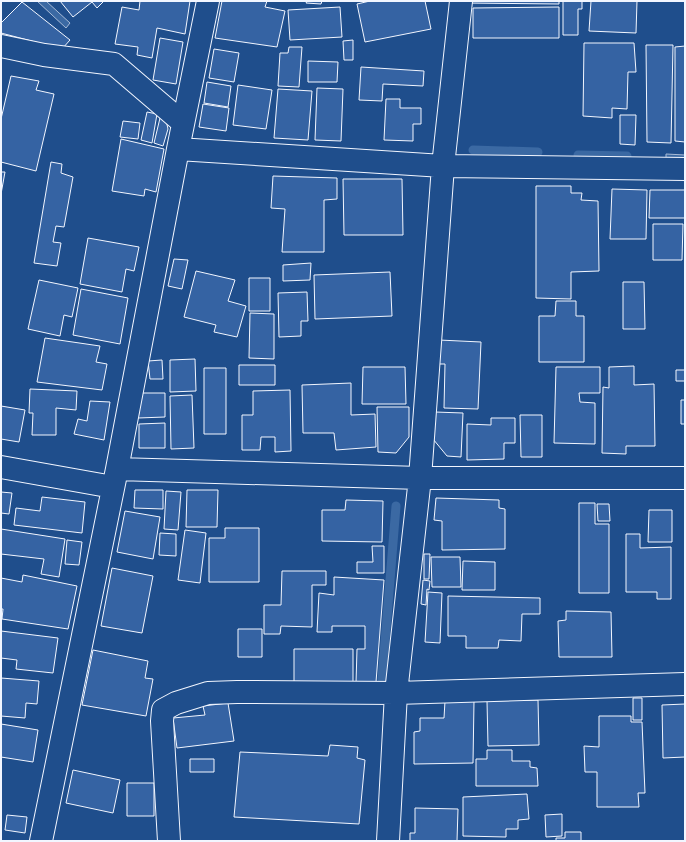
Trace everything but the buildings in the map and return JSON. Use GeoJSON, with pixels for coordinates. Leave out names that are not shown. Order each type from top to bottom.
{"type":"FeatureCollection","features":[{"type":"Feature","properties":{"kind":"street"},"geometry":{"type":"LineString","coordinates":[[41,841],[115,478],[208,1]]}},
{"type":"Feature","properties":{"kind":"street"},"geometry":{"type":"LineString","coordinates":[[388,841],[396,693],[420,478],[443,166],[461,1]]}},
{"type":"Feature","properties":{"kind":"street"},"geometry":{"type":"LineString","coordinates":[[1,46],[44,55],[114,64],[183,123]]}},
{"type":"Feature","properties":{"kind":"street"},"geometry":{"type":"LineString","coordinates":[[178,149],[443,166],[685,169]]}},
{"type":"Feature","properties":{"kind":"street"},"geometry":{"type":"LineString","coordinates":[[1,467],[115,478],[685,478]]}},
{"type":"Feature","properties":{"kind":"street"},"geometry":{"type":"LineString","coordinates":[[169,841],[162,721],[163,710],[176,703],[208,693],[396,693],[685,684]]}},
{"type":"Feature","properties":{"kind":"water"},"geometry":{"type":"Polygon","coordinates":[[[37,1],[46,1],[70,23],[66,28],[37,1]]]}},
{"type":"Feature","properties":{"kind":"water"},"geometry":{"type":"Polygon","coordinates":[[[666,154],[685,155],[685,164],[666,163],[666,154]]]}},
{"type":"Feature","properties":{"kind":"waterway"},"geometry":{"type":"LineString","coordinates":[[473,150],[538,152]]}},
{"type":"Feature","properties":{"kind":"waterway"},"geometry":{"type":"LineString","coordinates":[[578,155],[627,156]]}},
{"type":"Feature","properties":{"kind":"waterway"},"geometry":{"type":"LineString","coordinates":[[382,679],[396,506]]}}]}
